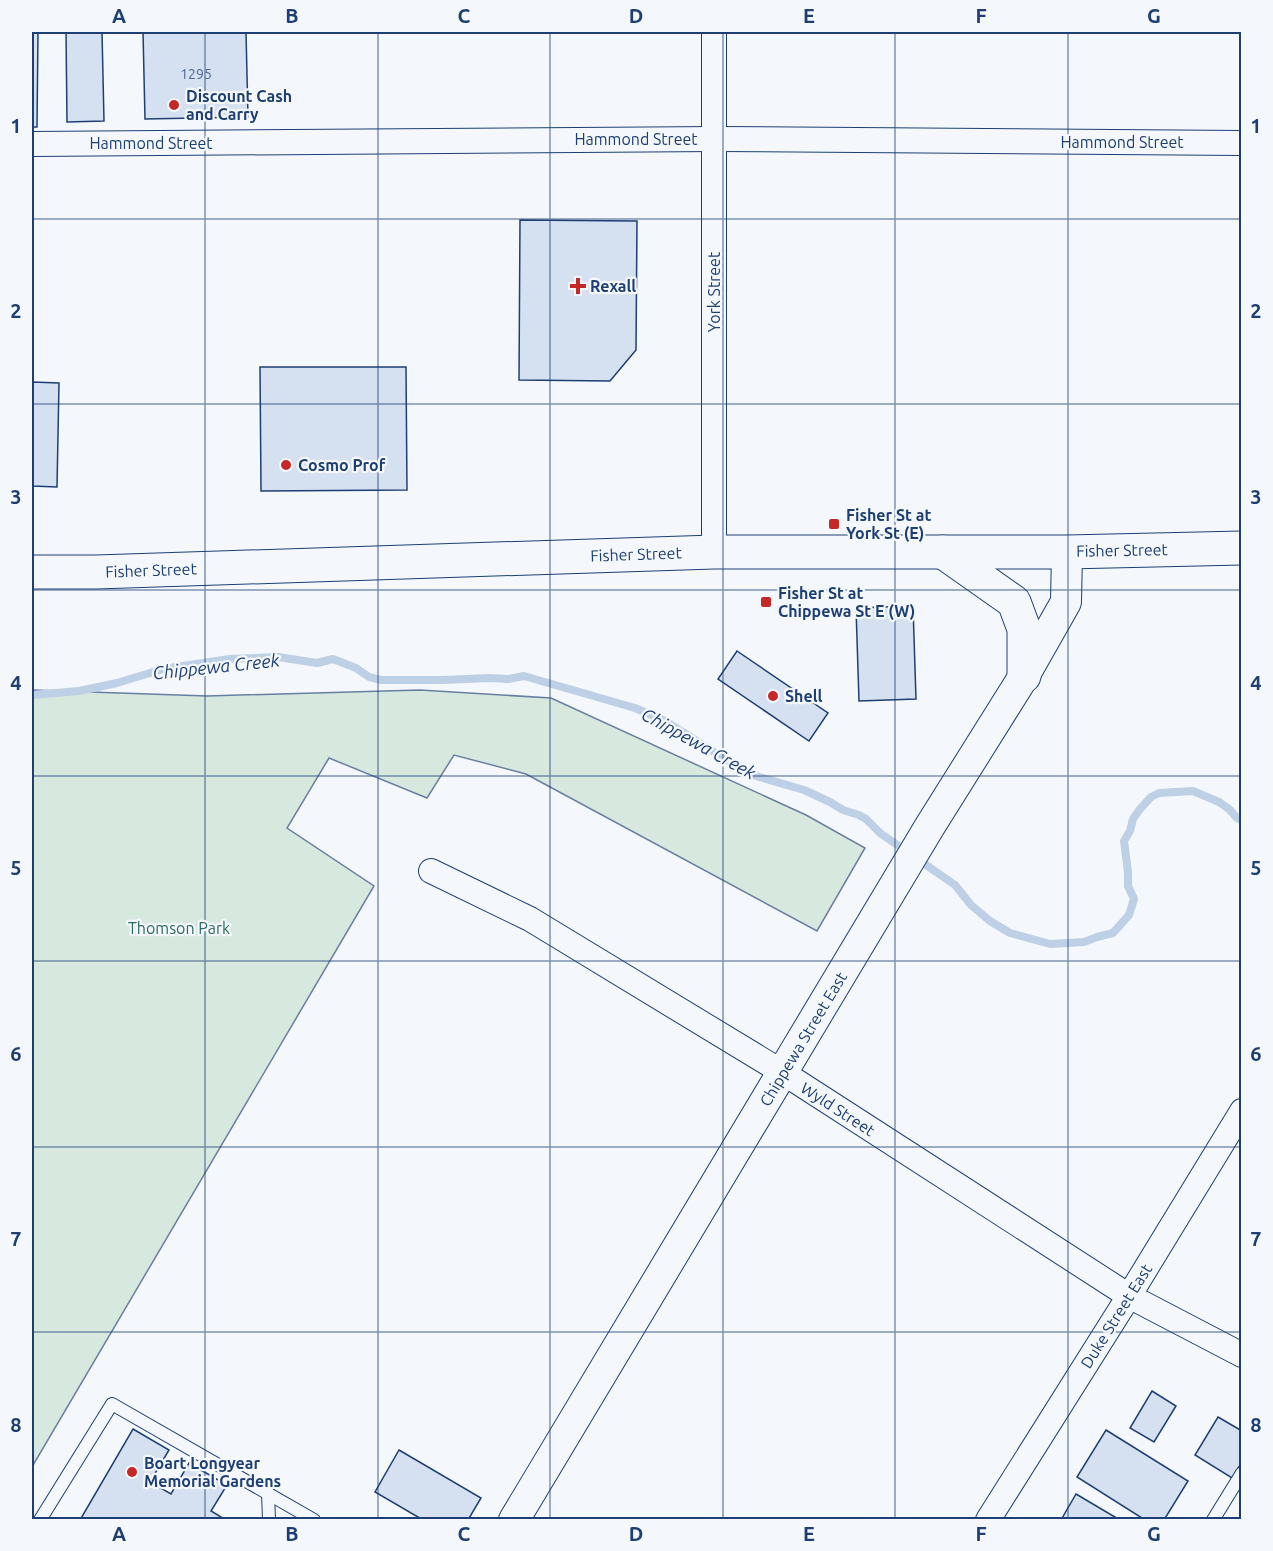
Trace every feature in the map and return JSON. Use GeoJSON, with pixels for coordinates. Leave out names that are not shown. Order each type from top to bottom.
{"type":"FeatureCollection","features":[{"type":"Feature","properties":{"kind":"main road","name":"Fisher Street"},"geometry":{"type":"LineString","coordinates":[[32,572],[107,572],[714,552],[1067,552],[1242,548]]}},
{"type":"Feature","properties":{"kind":"main road"},"geometry":{"type":"LineString","coordinates":[[943,552],[1014,602],[1024,629],[1024,676]]}},
{"type":"Feature","properties":{"kind":"street","name":"York Street"},"geometry":{"type":"LineString","coordinates":[[714,32],[714,552]]}},
{"type":"Feature","properties":{"kind":"street","name":"Hammond Street"},"geometry":{"type":"LineString","coordinates":[[32,144],[715,139],[1242,143]]}},
{"type":"Feature","properties":{"kind":"street","name":"Chippewa Street East"},"geometry":{"type":"LineString","coordinates":[[514,1520],[930,826],[1024,676],[1066,602],[1067,552]]}},
{"type":"Feature","properties":{"kind":"street","name":"Wyld Street"},"geometry":{"type":"LineString","coordinates":[[431,871],[530,919],[782,1072],[1128,1296],[1242,1355]]}},
{"type":"Feature","properties":{"kind":"street","name":"Duke Street East"},"geometry":{"type":"LineString","coordinates":[[988,1520],[1242,1111]]}},
{"type":"Feature","properties":{"kind":"lane"},"geometry":{"type":"LineString","coordinates":[[40,1520],[112,1404],[315,1520]]}},
{"type":"Feature","properties":{"kind":"lane"},"geometry":{"type":"LineString","coordinates":[[1213,1520],[1242,1473]]}},
{"type":"Feature","properties":{"kind":"lane"},"geometry":{"type":"LineString","coordinates":[[268,1493],[269,1520]]}},
{"type":"Feature","properties":{"kind":"green space","name":"Thomson Park"},"geometry":{"type":"Polygon","coordinates":[[[32,690],[207,696],[420,690],[551,698],[806,815],[865,848],[817,931],[526,774],[454,755],[427,798],[329,758],[287,828],[374,886],[32,1467],[32,690]]]}},
{"type":"Feature","properties":{"kind":"building"},"geometry":{"type":"Polygon","coordinates":[[[32,32],[38,32],[37,127],[32,127],[32,32]]]}},
{"type":"Feature","properties":{"kind":"building"},"geometry":{"type":"Polygon","coordinates":[[[66,32],[102,32],[104,121],[67,122],[66,32]]]}},
{"type":"Feature","properties":{"kind":"building"},"geometry":{"type":"Polygon","coordinates":[[[143,32],[246,32],[248,117],[145,119],[143,32]]]}},
{"type":"Feature","properties":{"kind":"building","name":"Rexall"},"geometry":{"type":"Polygon","coordinates":[[[520,220],[637,221],[636,350],[610,381],[519,380],[520,220]]]}},
{"type":"Feature","properties":{"kind":"building"},"geometry":{"type":"Polygon","coordinates":[[[260,367],[406,367],[407,490],[261,491],[260,367]]]}},
{"type":"Feature","properties":{"kind":"building"},"geometry":{"type":"Polygon","coordinates":[[[32,382],[59,383],[57,487],[32,486],[32,382]]]}},
{"type":"Feature","properties":{"kind":"building"},"geometry":{"type":"Polygon","coordinates":[[[913,606],[916,699],[859,701],[856,608],[913,606]]]}},
{"type":"Feature","properties":{"kind":"building","name":"Shell"},"geometry":{"type":"Polygon","coordinates":[[[737,651],[828,713],[809,741],[718,679],[737,651]]]}},
{"type":"Feature","properties":{"kind":"building"},"geometry":{"type":"Polygon","coordinates":[[[1152,1391],[1176,1406],[1154,1442],[1130,1428],[1152,1391]]]}},
{"type":"Feature","properties":{"kind":"building"},"geometry":{"type":"Polygon","coordinates":[[[1218,1417],[1242,1431],[1242,1462],[1232,1478],[1195,1455],[1218,1417]]]}},
{"type":"Feature","properties":{"kind":"building","name":"Boart Longyear Memorial Gardens"},"geometry":{"type":"Polygon","coordinates":[[[133,1429],[169,1450],[150,1482],[171,1494],[189,1463],[227,1485],[211,1511],[226,1520],[80,1520],[133,1429]]]}},
{"type":"Feature","properties":{"kind":"building"},"geometry":{"type":"Polygon","coordinates":[[[1106,1430],[1188,1481],[1164,1520],[1145,1520],[1077,1477],[1106,1430]]]}},
{"type":"Feature","properties":{"kind":"building"},"geometry":{"type":"Polygon","coordinates":[[[399,1450],[481,1498],[468,1520],[423,1520],[375,1492],[399,1450]]]}},
{"type":"Feature","properties":{"kind":"building"},"geometry":{"type":"Polygon","coordinates":[[[1076,1494],[1120,1520],[1061,1520],[1076,1494]]]}},
{"type":"Feature","properties":{"kind":"waterway","name":"Chippewa Creek"},"geometry":{"type":"LineString","coordinates":[[32,695],[79,691],[117,683],[163,669],[230,659],[278,657],[317,663],[333,659],[356,668],[369,677],[381,680],[508,679],[524,676],[635,708],[665,721],[749,774],[804,790],[843,810],[859,815],[880,833],[955,885],[971,905],[990,921],[1010,933],[1050,944],[1084,942],[1113,933],[1129,915],[1134,899],[1128,886],[1124,841],[1133,819],[1151,797],[1159,793],[1193,791],[1219,802],[1242,820]]}},
{"type":"Feature","properties":{"kind":"place","name":"Discount Cash and Carry"},"geometry":{"type":"Point","coordinates":[174,105]}},
{"type":"Feature","properties":{"kind":"place","name":"Rexall"},"geometry":{"type":"Point","coordinates":[578,286]}},
{"type":"Feature","properties":{"kind":"place","name":"Cosmo Prof"},"geometry":{"type":"Point","coordinates":[286,465]}},
{"type":"Feature","properties":{"kind":"place","name":"Fisher St at York St (E)"},"geometry":{"type":"Point","coordinates":[834,524]}},
{"type":"Feature","properties":{"kind":"place","name":"Fisher St at Chippewa St E (W)"},"geometry":{"type":"Point","coordinates":[766,602]}},
{"type":"Feature","properties":{"kind":"place","name":"Shell"},"geometry":{"type":"Point","coordinates":[773,696]}},
{"type":"Feature","properties":{"kind":"place","name":"Boart Longyear Memorial Gardens"},"geometry":{"type":"Point","coordinates":[132,1472]}}]}
